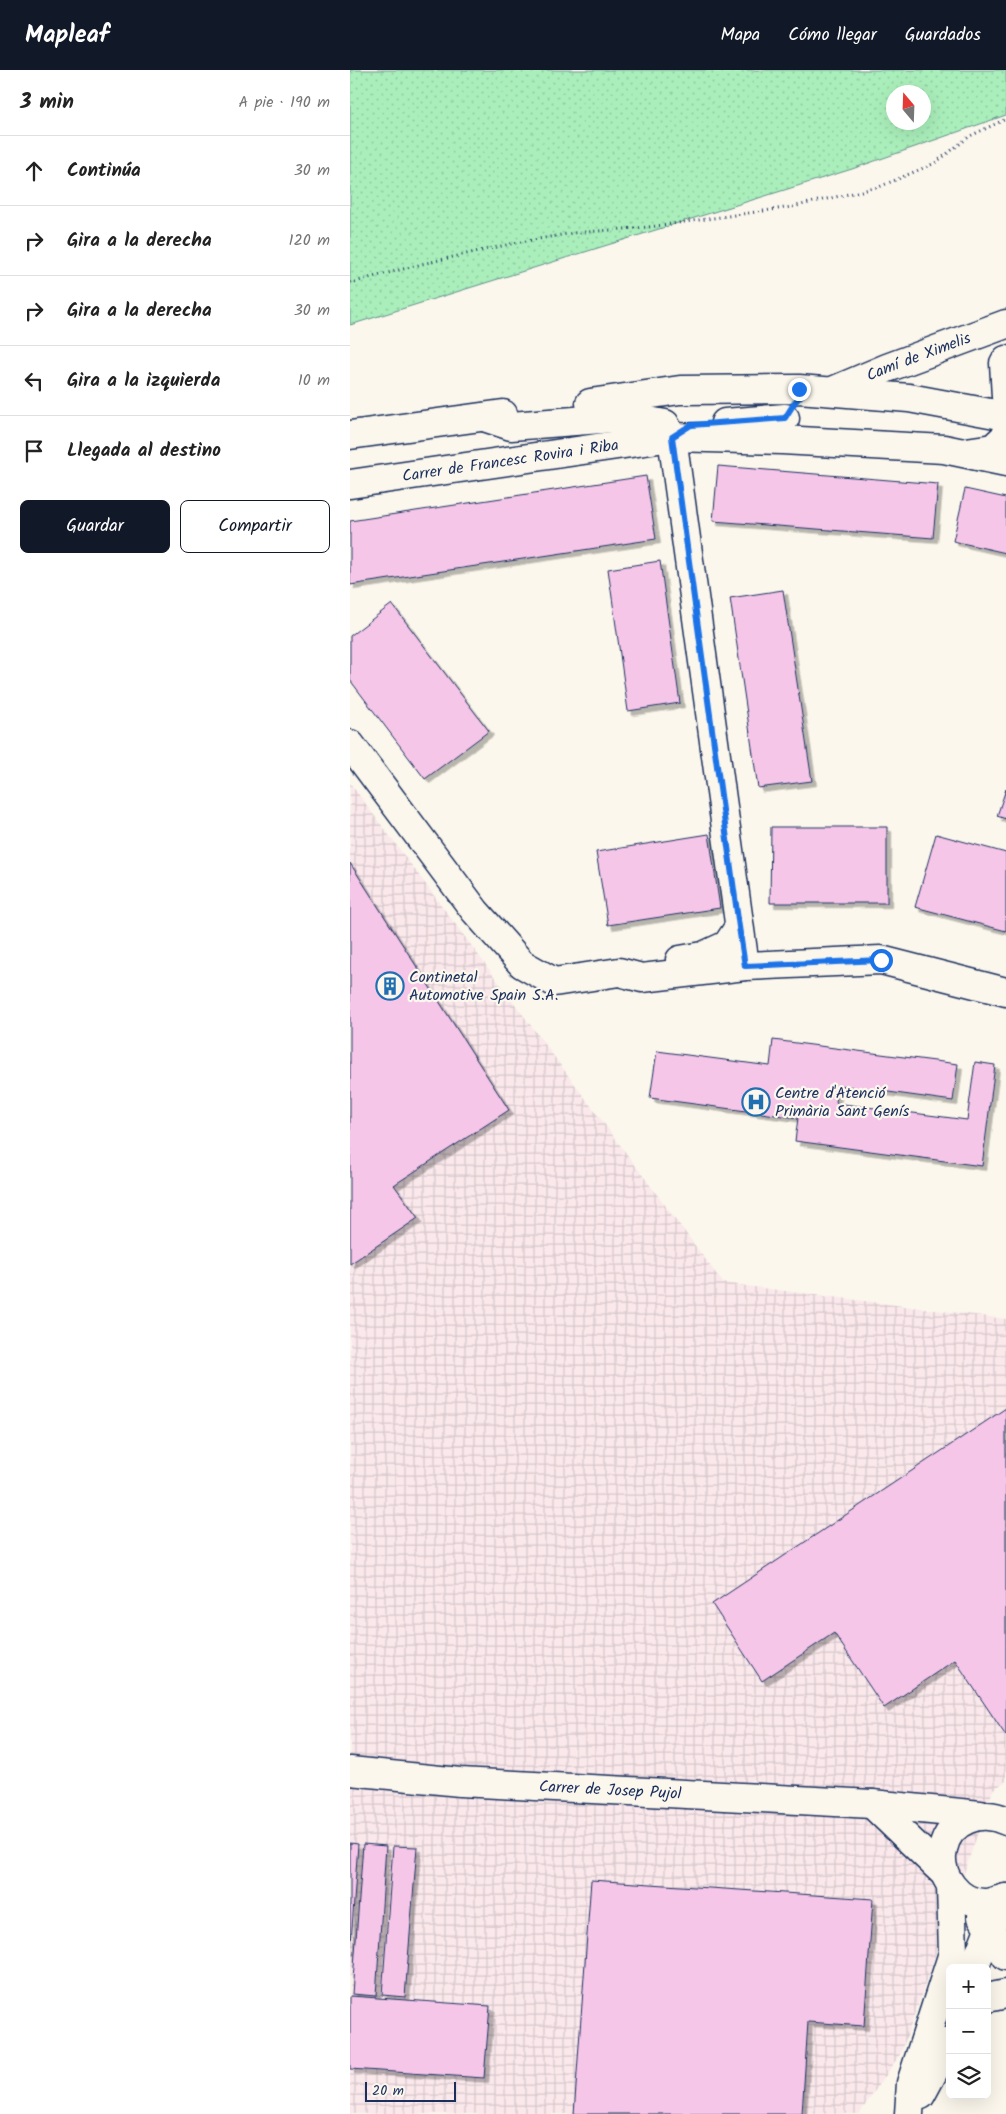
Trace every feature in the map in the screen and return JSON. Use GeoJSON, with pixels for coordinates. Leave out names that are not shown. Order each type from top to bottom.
{"type":"FeatureCollection","features":[{"type":"Feature","properties":{"kind":"street","name":"Camí de Ximelis"},"geometry":{"type":"LineString","coordinates":[[820,390],[1006,324]]}},
{"type":"Feature","properties":{"kind":"street"},"geometry":{"type":"LineString","coordinates":[[1006,360],[1004,363],[1006,397]]}},
{"type":"Feature","properties":{"kind":"street","name":"Carrer de Francesc Rovira i Riba"},"geometry":{"type":"LineString","coordinates":[[350,436],[680,390],[820,390],[909,398],[1006,416]]}},
{"type":"Feature","properties":{"kind":"street"},"geometry":{"type":"LineString","coordinates":[[784,429],[795,402],[820,390]]}},
{"type":"Feature","properties":{"kind":"street","name":"Carrer de Francesc Rovira i Riba"},"geometry":{"type":"LineString","coordinates":[[484,417],[511,426],[626,417],[664,424],[672,437]]}},
{"type":"Feature","properties":{"kind":"street","name":"Carrer de Francesc Rovira i Riba"},"geometry":{"type":"LineString","coordinates":[[350,484],[672,437],[784,429],[944,449],[1006,462]]}},
{"type":"Feature","properties":{"kind":"street"},"geometry":{"type":"LineString","coordinates":[[960,452],[993,448],[1006,436]]}},
{"type":"Feature","properties":{"kind":"street"},"geometry":{"type":"LineString","coordinates":[[672,437],[745,966]]}},
{"type":"Feature","properties":{"kind":"street"},"geometry":{"type":"LineString","coordinates":[[350,744],[475,911],[522,964],[554,982],[703,956],[727,945],[739,927]]}},
{"type":"Feature","properties":{"kind":"street"},"geometry":{"type":"LineString","coordinates":[[619,972],[642,978],[745,966],[881,960],[1006,992]]}},
{"type":"Feature","properties":{"kind":"street","name":"Carrer de Josep Pujol"},"geometry":{"type":"LineString","coordinates":[[350,1771],[460,1782],[872,1804],[997,1815]]}},
{"type":"Feature","properties":{"kind":"street"},"geometry":{"type":"LineString","coordinates":[[872,1804],[955,1886],[989,1929],[1006,1956]]}},
{"type":"Feature","properties":{"kind":"street"},"geometry":{"type":"LineString","coordinates":[[910,2114],[911,2083],[952,1953],[955,1886],[942,1850],[953,1829],[965,1820],[997,1815]]}},
{"type":"Feature","properties":{"kind":"street"},"geometry":{"type":"LineString","coordinates":[[955,1886],[987,1903],[1006,1898]]}},
{"type":"Feature","properties":{"kind":"street"},"geometry":{"type":"LineString","coordinates":[[976,1964],[989,1929],[1006,1898]]}},
{"type":"Feature","properties":{"kind":"street"},"geometry":{"type":"LineString","coordinates":[[991,1997],[1006,1994]]}},
{"type":"Feature","properties":{"kind":"street"},"geometry":{"type":"LineString","coordinates":[[910,2114],[946,2048]]}},
{"type":"Feature","properties":{"kind":"path"},"geometry":{"type":"LineString","coordinates":[[350,283],[422,264],[516,243],[574,233],[648,227],[792,206],[879,187],[935,163],[970,136],[1006,119]]}},
{"type":"Feature","properties":{"kind":"shaded area"},"geometry":{"type":"Polygon","coordinates":[[[350,783],[723,1283],[1006,1319],[1006,1781],[993,1790],[901,2053],[859,2114],[350,2114],[350,783]]]}},
{"type":"Feature","properties":{"kind":"green space"},"geometry":{"type":"Polygon","coordinates":[[[350,70],[1006,70],[1006,115],[852,169],[350,325],[350,70]]]}},
{"type":"Feature","properties":{"kind":"building"},"geometry":{"type":"Polygon","coordinates":[[[718,466],[938,484],[933,538],[713,521],[718,466]]]}},
{"type":"Feature","properties":{"kind":"building"},"geometry":{"type":"Polygon","coordinates":[[[646,476],[656,539],[350,585],[350,521],[646,476]]]}},
{"type":"Feature","properties":{"kind":"building"},"geometry":{"type":"Polygon","coordinates":[[[965,489],[1006,498],[1006,553],[953,541],[965,489]]]}},
{"type":"Feature","properties":{"kind":"building"},"geometry":{"type":"Polygon","coordinates":[[[660,561],[680,703],[628,711],[608,569],[660,561]]]}},
{"type":"Feature","properties":{"kind":"building"},"geometry":{"type":"Polygon","coordinates":[[[783,590],[812,781],[758,788],[730,598],[783,590]]]}},
{"type":"Feature","properties":{"kind":"building"},"geometry":{"type":"Polygon","coordinates":[[[392,604],[489,731],[425,779],[350,680],[350,636],[392,604]]]}},
{"type":"Feature","properties":{"kind":"building"},"geometry":{"type":"Polygon","coordinates":[[[1006,789],[1006,819],[997,816],[1006,789]]]}},
{"type":"Feature","properties":{"kind":"building"},"geometry":{"type":"Polygon","coordinates":[[[771,827],[887,827],[887,903],[770,903],[771,827]]]}},
{"type":"Feature","properties":{"kind":"building"},"geometry":{"type":"Polygon","coordinates":[[[709,834],[720,908],[608,925],[596,852],[709,834]]]}},
{"type":"Feature","properties":{"kind":"building"},"geometry":{"type":"Polygon","coordinates":[[[936,834],[1006,853],[1006,931],[915,907],[936,834]]]}},
{"type":"Feature","properties":{"kind":"building","name":"Continetal Automotive Spain S.A."},"geometry":{"type":"Polygon","coordinates":[[[350,863],[509,1110],[394,1185],[418,1218],[350,1264],[350,863]]]}},
{"type":"Feature","properties":{"kind":"building","name":"Centre d'Atenció Primària Sant Genís"},"geometry":{"type":"Polygon","coordinates":[[[773,1040],[958,1064],[953,1101],[838,1085],[836,1103],[967,1120],[975,1062],[995,1065],[982,1166],[795,1141],[798,1118],[650,1098],[657,1051],[770,1066],[773,1040]]]}},
{"type":"Feature","properties":{"kind":"building"},"geometry":{"type":"Polygon","coordinates":[[[1006,1408],[1006,1736],[955,1660],[884,1708],[834,1633],[762,1681],[712,1604],[1006,1408]]]}},
{"type":"Feature","properties":{"kind":"building"},"geometry":{"type":"Polygon","coordinates":[[[350,1843],[358,1844],[350,1957],[350,1843]]]}},
{"type":"Feature","properties":{"kind":"building"},"geometry":{"type":"Polygon","coordinates":[[[363,1844],[386,1846],[376,1996],[352,1994],[363,1844]]]}},
{"type":"Feature","properties":{"kind":"building"},"geometry":{"type":"Polygon","coordinates":[[[393,1846],[417,1847],[405,1997],[382,1995],[393,1846]]]}},
{"type":"Feature","properties":{"kind":"building"},"geometry":{"type":"Polygon","coordinates":[[[591,1880],[873,1899],[864,2026],[808,2022],[802,2114],[574,2114],[591,1880]]]}},
{"type":"Feature","properties":{"kind":"building"},"geometry":{"type":"Polygon","coordinates":[[[350,1996],[490,2006],[484,2078],[350,2069],[350,1996]]]}},
{"type":"Feature","properties":{"kind":"place","name":"Continetal Automotive Spain S.A."},"geometry":{"type":"Point","coordinates":[390,986]}},
{"type":"Feature","properties":{"kind":"place","name":"Centre d'Atenció Primària Sant Genís"},"geometry":{"type":"Point","coordinates":[756,1102]}},
{"type":"Feature","properties":{"kind":"route"},"geometry":{"type":"LineString","coordinates":[[799,389],[807,389],[795,402],[785,418],[691,425],[672,437],[739,927],[745,966],[881,960]]}}]}
